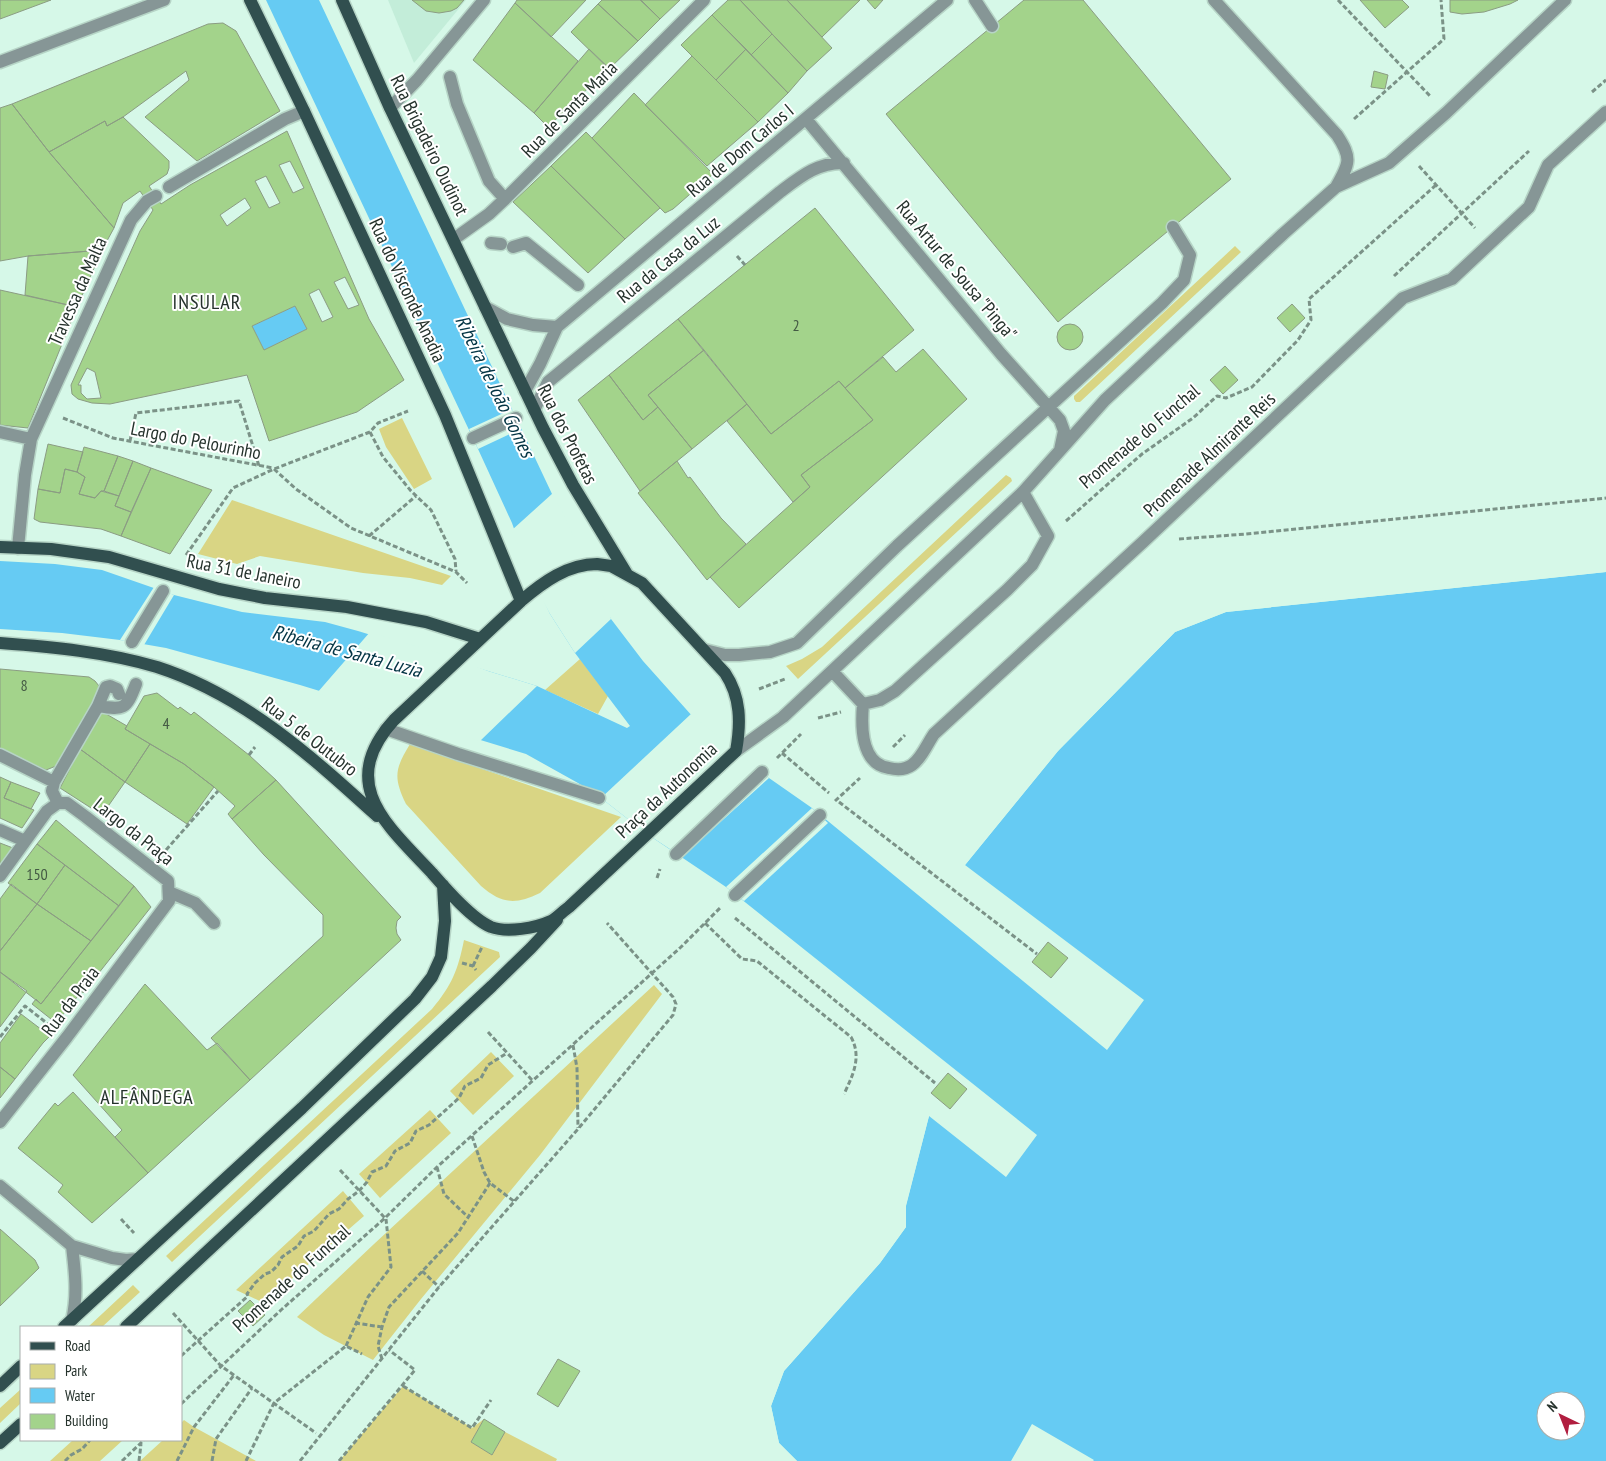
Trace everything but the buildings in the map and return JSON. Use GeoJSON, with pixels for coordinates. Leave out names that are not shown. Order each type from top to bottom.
{"type":"FeatureCollection","features":[{"type":"Feature","properties":{"kind":"main road","name":"Rua do Visconde Anadia"},"geometry":{"type":"LineString","coordinates":[[250,0],[304,111],[458,445],[521,601]]}},
{"type":"Feature","properties":{"kind":"main road","name":"Rua Brigadeiro Oudinot"},"geometry":{"type":"LineString","coordinates":[[342,0],[390,108],[485,307]]}},
{"type":"Feature","properties":{"kind":"main road","name":"Rua dos Profetas"},"geometry":{"type":"LineString","coordinates":[[485,307],[534,410],[573,485],[627,574]]}},
{"type":"Feature","properties":{"kind":"main road","name":"Rua 31 de Janeiro"},"geometry":{"type":"LineString","coordinates":[[0,547],[51,550],[109,557],[219,589],[265,598],[347,607],[426,622],[480,639]]}},
{"type":"Feature","properties":{"kind":"main road","name":"Praça da Autonomia"},"geometry":{"type":"LineString","coordinates":[[590,564],[611,566],[627,574],[642,583],[705,650],[733,685],[740,723],[736,751],[569,907],[552,920],[531,928],[503,929],[490,926],[470,912],[443,885],[387,824],[376,809],[371,792],[368,766],[377,742],[390,724],[536,588],[573,568],[590,564]]}},
{"type":"Feature","properties":{"kind":"main road","name":"Rua 5 de Outubro"},"geometry":{"type":"LineString","coordinates":[[0,643],[95,653],[156,667],[224,696],[282,733],[334,776],[387,824]]}},
{"type":"Feature","properties":{"kind":"main road"},"geometry":{"type":"LineString","coordinates":[[68,1324],[302,1108],[415,999],[432,977],[441,957],[445,921],[443,885]]}},
{"type":"Feature","properties":{"kind":"main road"},"geometry":{"type":"LineString","coordinates":[[127,1326],[492,986],[569,907]]}},
{"type":"Feature","properties":{"kind":"main road"},"geometry":{"type":"LineString","coordinates":[[0,1386],[20,1367]]}},
{"type":"Feature","properties":{"kind":"main road"},"geometry":{"type":"LineString","coordinates":[[0,1443],[20,1425]]}},
{"type":"Feature","properties":{"kind":"street"},"geometry":{"type":"LineString","coordinates":[[0,62],[164,0]]}},
{"type":"Feature","properties":{"kind":"street"},"geometry":{"type":"LineString","coordinates":[[390,108],[417,80],[484,0]]}},
{"type":"Feature","properties":{"kind":"street","name":"Rua de Santa Maria"},"geometry":{"type":"LineString","coordinates":[[454,239],[489,214],[505,199],[704,0]]}},
{"type":"Feature","properties":{"kind":"street","name":"Rua de Dom Carlos I"},"geometry":{"type":"LineString","coordinates":[[525,391],[540,364],[556,327],[947,0]]}},
{"type":"Feature","properties":{"kind":"street"},"geometry":{"type":"LineString","coordinates":[[975,0],[992,26]]}},
{"type":"Feature","properties":{"kind":"street"},"geometry":{"type":"LineString","coordinates":[[736,751],[784,717],[1023,492],[1105,400],[1336,186],[1347,168],[1347,150],[1337,135],[1214,0]]}},
{"type":"Feature","properties":{"kind":"street"},"geometry":{"type":"LineString","coordinates":[[1336,186],[1389,163],[1446,113],[1565,0]]}},
{"type":"Feature","properties":{"kind":"street"},"geometry":{"type":"LineString","coordinates":[[450,77],[457,104],[489,181],[505,199]]}},
{"type":"Feature","properties":{"kind":"street"},"geometry":{"type":"LineString","coordinates":[[169,187],[285,119],[304,111]]}},
{"type":"Feature","properties":{"kind":"street","name":"Promenade Almirante Reis"},"geometry":{"type":"LineString","coordinates":[[876,764],[898,770],[913,764],[920,757],[934,734],[1143,542],[1403,298],[1452,280],[1529,207],[1548,165],[1606,112]]}},
{"type":"Feature","properties":{"kind":"street","name":"Rua Artur de Sousa \"Pinga\""},"geometry":{"type":"LineString","coordinates":[[806,119],[1047,407],[1060,420],[1064,431],[1060,450]]}},
{"type":"Feature","properties":{"kind":"street","name":"Rua da Casa da Luz"},"geometry":{"type":"LineString","coordinates":[[534,410],[548,382],[780,192],[802,176],[822,165],[844,163]]}},
{"type":"Feature","properties":{"kind":"street","name":"Travessa da Malta"},"geometry":{"type":"LineString","coordinates":[[18,548],[25,475],[31,439],[131,220],[147,201],[156,196]]}},
{"type":"Feature","properties":{"kind":"street"},"geometry":{"type":"LineString","coordinates":[[705,650],[725,655],[739,655],[770,652],[797,643],[897,546],[1162,303],[1184,280],[1190,255],[1173,227]]}},
{"type":"Feature","properties":{"kind":"street"},"geometry":{"type":"LineString","coordinates":[[502,245],[526,243],[578,285]]}},
{"type":"Feature","properties":{"kind":"street"},"geometry":{"type":"LineString","coordinates":[[485,307],[507,319],[533,325],[556,327]]}},
{"type":"Feature","properties":{"kind":"street"},"geometry":{"type":"LineString","coordinates":[[473,438],[516,418]]}},
{"type":"Feature","properties":{"kind":"street"},"geometry":{"type":"LineString","coordinates":[[0,432],[31,439]]}},
{"type":"Feature","properties":{"kind":"street"},"geometry":{"type":"LineString","coordinates":[[863,704],[880,700],[895,692],[1032,565],[1048,536],[1023,492]]}},
{"type":"Feature","properties":{"kind":"street"},"geometry":{"type":"LineString","coordinates":[[132,642],[163,591]]}},
{"type":"Feature","properties":{"kind":"street"},"geometry":{"type":"LineString","coordinates":[[832,671],[863,704],[862,733],[867,751],[876,764]]}},
{"type":"Feature","properties":{"kind":"street"},"geometry":{"type":"LineString","coordinates":[[98,706],[111,709],[122,707],[131,698],[136,684]]}},
{"type":"Feature","properties":{"kind":"street"},"geometry":{"type":"LineString","coordinates":[[0,876],[46,811],[58,803],[52,791],[54,782],[98,706],[106,687],[110,686],[117,689],[119,694]]}},
{"type":"Feature","properties":{"kind":"street"},"geometry":{"type":"LineString","coordinates":[[390,724],[458,754],[598,798]]}},
{"type":"Feature","properties":{"kind":"street"},"geometry":{"type":"LineString","coordinates":[[0,755],[54,782]]}},
{"type":"Feature","properties":{"kind":"street"},"geometry":{"type":"LineString","coordinates":[[676,854],[762,772]]}},
{"type":"Feature","properties":{"kind":"street","name":"Largo da Praça"},"geometry":{"type":"LineString","coordinates":[[58,803],[67,804],[73,808],[168,881],[169,896]]}},
{"type":"Feature","properties":{"kind":"street"},"geometry":{"type":"LineString","coordinates":[[735,895],[820,815]]}},
{"type":"Feature","properties":{"kind":"street"},"geometry":{"type":"LineString","coordinates":[[0,830],[25,841]]}},
{"type":"Feature","properties":{"kind":"street"},"geometry":{"type":"LineString","coordinates":[[169,896],[195,903],[214,923]]}},
{"type":"Feature","properties":{"kind":"street","name":"Rua da Praia"},"geometry":{"type":"LineString","coordinates":[[0,1122],[67,1037],[169,896]]}},
{"type":"Feature","properties":{"kind":"street"},"geometry":{"type":"LineString","coordinates":[[0,1186],[72,1246],[112,1258],[138,1259]]}},
{"type":"Feature","properties":{"kind":"street"},"geometry":{"type":"LineString","coordinates":[[68,1324],[76,1305],[72,1246]]}},
{"type":"Feature","properties":{"kind":"path"},"geometry":{"type":"LineString","coordinates":[[1338,0],[1446,113]]}},
{"type":"Feature","properties":{"kind":"path"},"geometry":{"type":"LineString","coordinates":[[1353,120],[1444,39],[1441,0]]}},
{"type":"Feature","properties":{"kind":"path"},"geometry":{"type":"LineString","coordinates":[[1404,149],[1477,231]]}},
{"type":"Feature","properties":{"kind":"path","name":"Promenade do Funchal"},"geometry":{"type":"LineString","coordinates":[[1048,536],[1091,501],[1142,454],[1193,418],[1217,396],[1226,398],[1252,387],[1298,340],[1307,327],[1311,320],[1309,299],[1436,185]]}},
{"type":"Feature","properties":{"kind":"path"},"geometry":{"type":"LineString","coordinates":[[734,252],[745,265]]}},
{"type":"Feature","properties":{"kind":"path"},"geometry":{"type":"LineString","coordinates":[[130,441],[136,413],[239,401],[259,466]]}},
{"type":"Feature","properties":{"kind":"path","name":"Largo do Pelourinho"},"geometry":{"type":"LineString","coordinates":[[44,410],[113,438],[274,468]]}},
{"type":"Feature","properties":{"kind":"path"},"geometry":{"type":"LineString","coordinates":[[182,560],[233,488],[274,468],[370,432],[378,423],[408,411]]}},
{"type":"Feature","properties":{"kind":"path"},"geometry":{"type":"LineString","coordinates":[[370,432],[383,457],[416,496],[431,510],[455,559],[456,572]]}},
{"type":"Feature","properties":{"kind":"path"},"geometry":{"type":"LineString","coordinates":[[274,468],[304,494],[351,528],[456,572],[467,583]]}},
{"type":"Feature","properties":{"kind":"path"},"geometry":{"type":"LineString","coordinates":[[369,536],[416,496]]}},
{"type":"Feature","properties":{"kind":"path"},"geometry":{"type":"LineString","coordinates":[[1143,542],[1246,534],[1606,498]]}},
{"type":"Feature","properties":{"kind":"path"},"geometry":{"type":"LineString","coordinates":[[759,688],[785,679]]}},
{"type":"Feature","properties":{"kind":"path"},"geometry":{"type":"LineString","coordinates":[[814,722],[820,716],[835,714],[863,704]]}},
{"type":"Feature","properties":{"kind":"path"},"geometry":{"type":"LineString","coordinates":[[762,772],[803,732]]}},
{"type":"Feature","properties":{"kind":"path"},"geometry":{"type":"LineString","coordinates":[[249,755],[255,747]]}},
{"type":"Feature","properties":{"kind":"path"},"geometry":{"type":"LineString","coordinates":[[782,753],[837,800],[1037,954]]}},
{"type":"Feature","properties":{"kind":"path"},"geometry":{"type":"LineString","coordinates":[[820,815],[876,764]]}},
{"type":"Feature","properties":{"kind":"path"},"geometry":{"type":"LineString","coordinates":[[151,867],[218,791]]}},
{"type":"Feature","properties":{"kind":"path","name":"Promenade do Funchal"},"geometry":{"type":"LineString","coordinates":[[182,1403],[282,1310],[386,1218],[437,1167],[652,973],[721,907]]}},
{"type":"Feature","properties":{"kind":"path"},"geometry":{"type":"LineString","coordinates":[[729,913],[935,1083]]}},
{"type":"Feature","properties":{"kind":"path"},"geometry":{"type":"LineString","coordinates":[[300,1461],[440,1287],[578,1129],[673,1015],[676,1004],[673,997],[607,923]]}},
{"type":"Feature","properties":{"kind":"path"},"geometry":{"type":"LineString","coordinates":[[705,923],[742,959],[757,962],[851,1037],[857,1050],[857,1058],[853,1076],[844,1094]]}},
{"type":"Feature","properties":{"kind":"path"},"geometry":{"type":"LineString","coordinates":[[459,962],[473,966],[482,947]]}},
{"type":"Feature","properties":{"kind":"path"},"geometry":{"type":"LineString","coordinates":[[0,1037],[24,1006],[55,1029]]}},
{"type":"Feature","properties":{"kind":"path"},"geometry":{"type":"LineString","coordinates":[[488,1032],[532,1080]]}},
{"type":"Feature","properties":{"kind":"path"},"geometry":{"type":"LineString","coordinates":[[573,1044],[576,1068],[578,1129]]}},
{"type":"Feature","properties":{"kind":"path"},"geometry":{"type":"LineString","coordinates":[[182,1355],[248,1296],[247,1294],[255,1283],[278,1265],[282,1257],[298,1246],[304,1236],[314,1231],[329,1214],[339,1209],[360,1190],[368,1182],[372,1172],[386,1166],[395,1151],[407,1146],[416,1131],[429,1126],[459,1098],[465,1086],[481,1078],[488,1064],[507,1054]]}},
{"type":"Feature","properties":{"kind":"path"},"geometry":{"type":"LineString","coordinates":[[472,1136],[484,1172],[490,1183],[515,1202]]}},
{"type":"Feature","properties":{"kind":"path"},"geometry":{"type":"LineString","coordinates":[[437,1167],[444,1194],[468,1217]]}},
{"type":"Feature","properties":{"kind":"path"},"geometry":{"type":"LineString","coordinates":[[246,1461],[274,1403],[346,1346],[368,1297],[390,1267],[386,1218],[340,1170]]}},
{"type":"Feature","properties":{"kind":"path"},"geometry":{"type":"LineString","coordinates":[[382,1359],[378,1346],[389,1307],[458,1233],[490,1183]]}},
{"type":"Feature","properties":{"kind":"path"},"geometry":{"type":"LineString","coordinates":[[121,1219],[134,1234]]}},
{"type":"Feature","properties":{"kind":"path"},"geometry":{"type":"LineString","coordinates":[[422,1271],[440,1287]]}},
{"type":"Feature","properties":{"kind":"path"},"geometry":{"type":"LineString","coordinates":[[169,1309],[221,1366],[316,1433]]}},
{"type":"Feature","properties":{"kind":"path"},"geometry":{"type":"LineString","coordinates":[[355,1323],[382,1327]]}},
{"type":"Feature","properties":{"kind":"path"},"geometry":{"type":"LineString","coordinates":[[346,1346],[362,1354]]}},
{"type":"Feature","properties":{"kind":"path"},"geometry":{"type":"LineString","coordinates":[[339,1461],[415,1370],[390,1350]]}},
{"type":"Feature","properties":{"kind":"path"},"geometry":{"type":"LineString","coordinates":[[178,1461],[194,1427],[234,1376]]}},
{"type":"Feature","properties":{"kind":"path"},"geometry":{"type":"LineString","coordinates":[[403,1386],[472,1428],[491,1400]]}},
{"type":"Feature","properties":{"kind":"path"},"geometry":{"type":"LineString","coordinates":[[212,1461],[216,1439],[252,1388]]}},
{"type":"Feature","properties":{"kind":"path"},"geometry":{"type":"LineString","coordinates":[[65,1461],[71,1455],[82,1450],[89,1441]]}},
{"type":"Feature","properties":{"kind":"path"},"geometry":{"type":"LineString","coordinates":[[122,1461],[143,1441]]}},
{"type":"Feature","properties":{"kind":"path"},"geometry":{"type":"LineString","coordinates":[[139,1461],[143,1441]]}},
{"type":"Feature","properties":{"kind":"shaded area"},"geometry":{"type":"Polygon","coordinates":[[[388,0],[466,0],[414,63],[388,0]]]}},
{"type":"Feature","properties":{"kind":"green space"},"geometry":{"type":"Polygon","coordinates":[[[1235,246],[1241,252],[1080,402],[1076,402],[1074,396],[1235,246]]]}},
{"type":"Feature","properties":{"kind":"green space"},"geometry":{"type":"Polygon","coordinates":[[[402,418],[432,479],[414,489],[386,447],[379,429],[402,418]]]}},
{"type":"Feature","properties":{"kind":"green space"},"geometry":{"type":"Polygon","coordinates":[[[1006,475],[1012,481],[798,679],[786,666],[822,647],[1006,475]]]}},
{"type":"Feature","properties":{"kind":"green space"},"geometry":{"type":"Polygon","coordinates":[[[232,500],[451,576],[442,585],[410,578],[363,573],[260,556],[237,564],[198,554],[232,500]]]}},
{"type":"Feature","properties":{"kind":"green space"},"geometry":{"type":"Polygon","coordinates":[[[580,659],[608,696],[598,714],[545,690],[580,659]]]}},
{"type":"Feature","properties":{"kind":"green space"},"geometry":{"type":"Polygon","coordinates":[[[410,744],[621,817],[540,893],[523,900],[509,901],[502,899],[481,886],[406,804],[399,787],[398,773],[401,760],[410,744]]]}},
{"type":"Feature","properties":{"kind":"green space"},"geometry":{"type":"Polygon","coordinates":[[[464,940],[499,952],[500,957],[172,1262],[166,1256],[432,1009],[445,992],[453,977],[464,940]]]}},
{"type":"Feature","properties":{"kind":"green space"},"geometry":{"type":"Polygon","coordinates":[[[654,985],[662,994],[540,1155],[373,1360],[324,1335],[297,1317],[374,1244],[654,985]]]}},
{"type":"Feature","properties":{"kind":"green space"},"geometry":{"type":"Polygon","coordinates":[[[491,1052],[514,1076],[473,1115],[450,1091],[491,1052]]]}},
{"type":"Feature","properties":{"kind":"green space"},"geometry":{"type":"Polygon","coordinates":[[[430,1110],[451,1133],[380,1198],[359,1174],[430,1110]]]}},
{"type":"Feature","properties":{"kind":"green space"},"geometry":{"type":"Polygon","coordinates":[[[343,1191],[364,1216],[264,1303],[236,1290],[343,1191]]]}},
{"type":"Feature","properties":{"kind":"green space"},"geometry":{"type":"Polygon","coordinates":[[[133,1285],[140,1292],[103,1326],[89,1326],[133,1285]]]}},
{"type":"Feature","properties":{"kind":"green space"},"geometry":{"type":"Polygon","coordinates":[[[403,1386],[472,1428],[484,1419],[471,1442],[492,1455],[505,1432],[557,1459],[556,1461],[339,1461],[403,1386]]]}},
{"type":"Feature","properties":{"kind":"green space"},"geometry":{"type":"Polygon","coordinates":[[[20,1390],[20,1404],[0,1423],[0,1408],[20,1390]]]}},
{"type":"Feature","properties":{"kind":"green space"},"geometry":{"type":"Polygon","coordinates":[[[184,1420],[256,1461],[140,1461],[162,1441],[182,1441],[182,1422],[184,1420]]]}},
{"type":"Feature","properties":{"kind":"green space"},"geometry":{"type":"Polygon","coordinates":[[[72,1441],[122,1441],[100,1461],[50,1461],[72,1441]]]}},
{"type":"Feature","properties":{"kind":"water"},"geometry":{"type":"Polygon","coordinates":[[[266,0],[319,0],[611,619],[643,661],[702,727],[812,808],[1107,1050],[1144,1000],[965,865],[1058,751],[1175,632],[1226,612],[1606,572],[1606,1461],[1093,1461],[1032,1424],[1011,1461],[797,1461],[779,1443],[771,1406],[784,1371],[880,1263],[906,1227],[906,1206],[929,1116],[1006,1177],[1037,1135],[726,887],[647,834],[601,798],[526,754],[300,685],[166,648],[62,633],[0,629],[0,561],[55,564],[102,570],[174,595],[242,612],[325,622],[358,631],[537,686],[627,728],[630,726],[575,653],[550,614],[526,563],[512,523],[266,0]]]}},
{"type":"Feature","properties":{"kind":"water"},"geometry":{"type":"Polygon","coordinates":[[[295,306],[307,329],[264,350],[252,326],[295,306]]]}},
{"type":"Feature","properties":{"kind":"pier"},"geometry":{"type":"Polygon","coordinates":[[[512,409],[521,429],[478,449],[469,429],[512,409]]]}},
{"type":"Feature","properties":{"kind":"pier"},"geometry":{"type":"Polygon","coordinates":[[[553,493],[608,607],[611,619],[575,653],[550,614],[528,573],[512,530],[553,493]]]}},
{"type":"Feature","properties":{"kind":"pier"},"geometry":{"type":"Polygon","coordinates":[[[1606,569],[1606,572],[1226,612],[1175,632],[1058,751],[965,865],[963,863],[1057,749],[1174,630],[1226,609],[1606,569]]]}},
{"type":"Feature","properties":{"kind":"pier"},"geometry":{"type":"Polygon","coordinates":[[[154,587],[174,595],[144,645],[120,640],[154,587]]]}},
{"type":"Feature","properties":{"kind":"pier"},"geometry":{"type":"Polygon","coordinates":[[[370,632],[537,686],[480,741],[317,693],[370,632]]]}},
{"type":"Feature","properties":{"kind":"pier"},"geometry":{"type":"Polygon","coordinates":[[[691,714],[769,778],[682,857],[647,834],[601,798],[691,714]]]}},
{"type":"Feature","properties":{"kind":"pier"},"geometry":{"type":"Polygon","coordinates":[[[812,808],[828,823],[744,901],[726,887],[812,808]]]}},
{"type":"Feature","properties":{"kind":"pier"},"geometry":{"type":"Polygon","coordinates":[[[927,1115],[929,1116],[906,1205],[906,1227],[880,1263],[784,1371],[771,1406],[779,1443],[797,1461],[793,1461],[777,1444],[769,1406],[782,1370],[879,1261],[904,1226],[904,1205],[927,1115]]]}},
{"type":"Feature","properties":{"kind":"district","name":"INSULAR"},"geometry":{"type":"Point","coordinates":[207,302]}},
{"type":"Feature","properties":{"kind":"district","name":"ALFÂNDEGA"},"geometry":{"type":"Point","coordinates":[147,1097]}},
{"type":"Feature","properties":{"kind":"water label","name":"Ribeira de João Gomes"},"geometry":{"type":"Point","coordinates":[495,386]}},
{"type":"Feature","properties":{"kind":"water label","name":"Ribeira de Santa Luzia"},"geometry":{"type":"Point","coordinates":[347,651]}}]}
